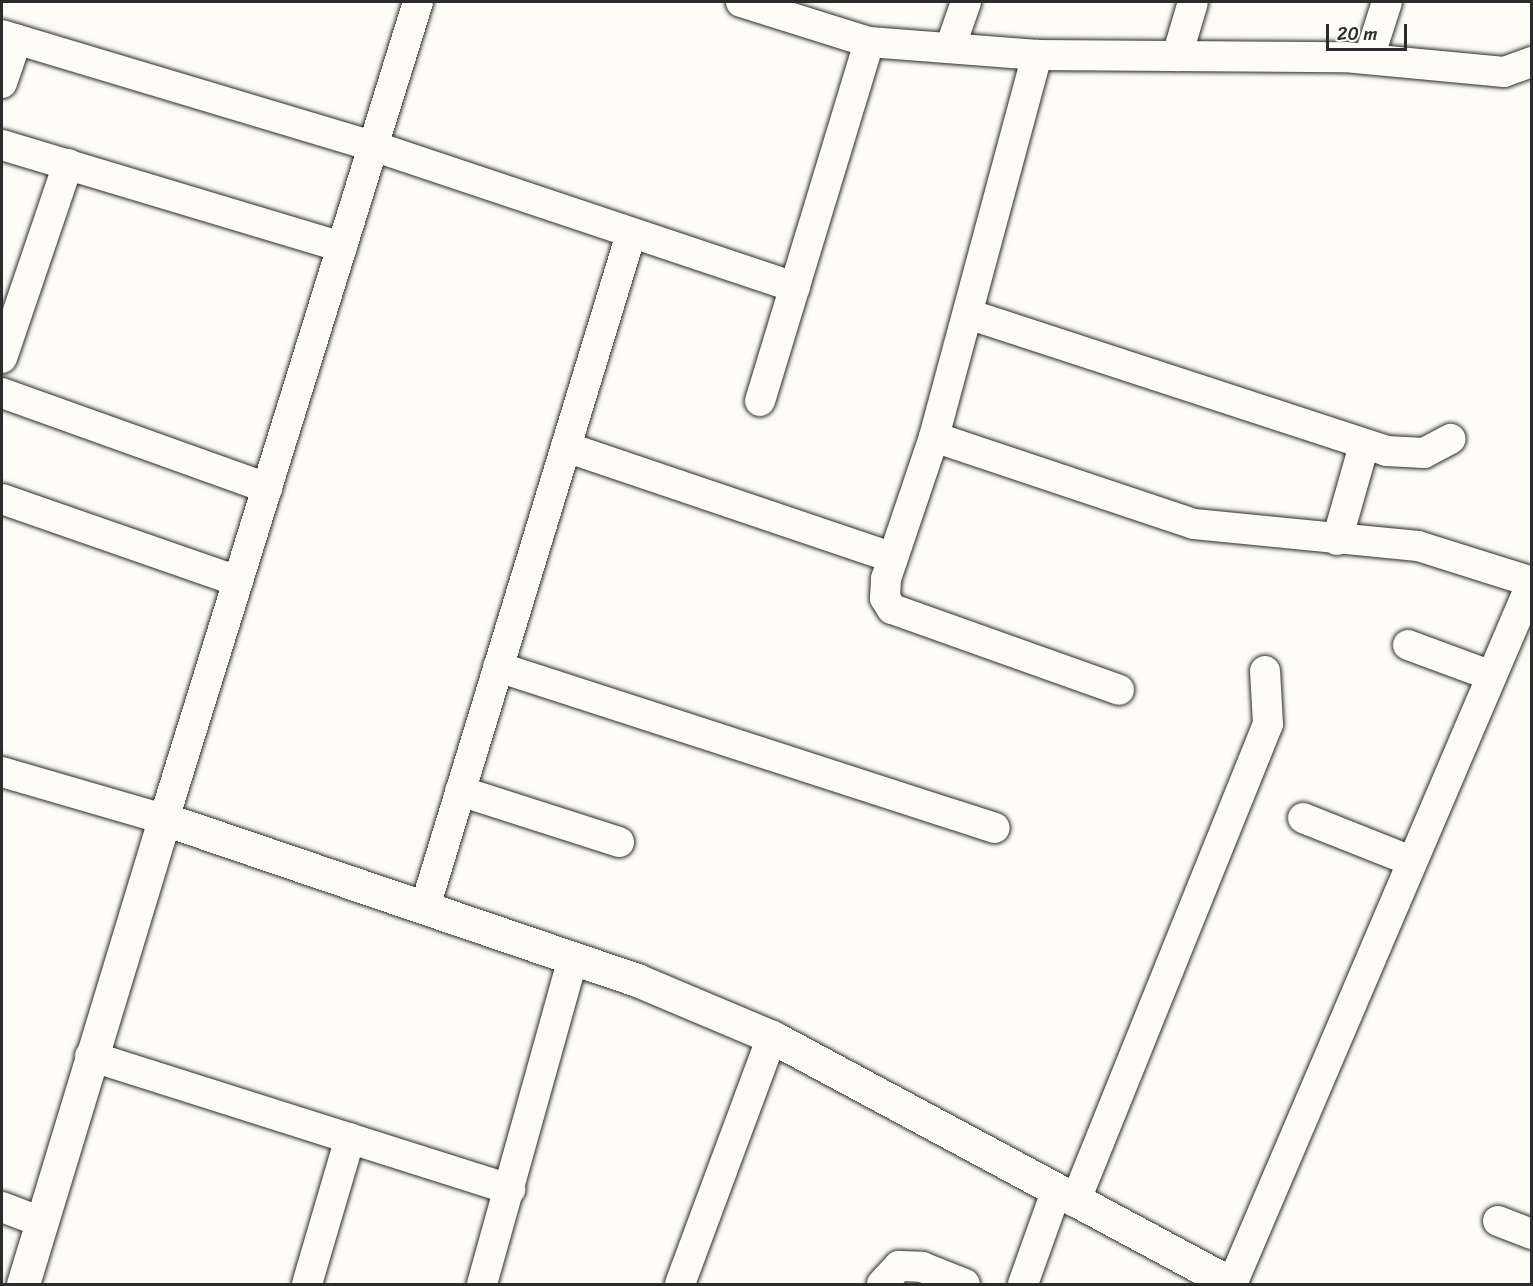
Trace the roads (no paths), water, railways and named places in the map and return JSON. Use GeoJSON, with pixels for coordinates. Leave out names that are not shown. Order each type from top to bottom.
{"type":"FeatureCollection","features":[{"type":"Feature","properties":{"kind":"street"},"geometry":{"type":"LineString","coordinates":[[23,1284],[39,1221],[418,2]]}},
{"type":"Feature","properties":{"kind":"street"},"geometry":{"type":"LineString","coordinates":[[741,2],[869,42],[1037,55],[1369,58],[1504,72],[1532,62]]}},
{"type":"Feature","properties":{"kind":"street"},"geometry":{"type":"LineString","coordinates":[[950,48],[966,2]]}},
{"type":"Feature","properties":{"kind":"street"},"geometry":{"type":"LineString","coordinates":[[1177,56],[1193,2]]}},
{"type":"Feature","properties":{"kind":"street"},"geometry":{"type":"LineString","coordinates":[[1369,58],[1387,2]]}},
{"type":"Feature","properties":{"kind":"street"},"geometry":{"type":"LineString","coordinates":[[2,83],[9,37],[373,146],[631,234],[795,286]]}},
{"type":"Feature","properties":{"kind":"street"},"geometry":{"type":"LineString","coordinates":[[760,401],[869,42]]}},
{"type":"Feature","properties":{"kind":"street"},"geometry":{"type":"LineString","coordinates":[[1037,55],[934,436],[893,558],[885,598],[892,609],[1119,690]]}},
{"type":"Feature","properties":{"kind":"street"},"geometry":{"type":"LineString","coordinates":[[2,145],[342,247]]}},
{"type":"Feature","properties":{"kind":"street"},"geometry":{"type":"LineString","coordinates":[[2,358],[68,164]]}},
{"type":"Feature","properties":{"kind":"street"},"geometry":{"type":"LineString","coordinates":[[425,907],[631,234]]}},
{"type":"Feature","properties":{"kind":"street"},"geometry":{"type":"LineString","coordinates":[[968,314],[1364,445],[1424,453],[1450,439]]}},
{"type":"Feature","properties":{"kind":"street"},"geometry":{"type":"LineString","coordinates":[[2,393],[267,488]]}},
{"type":"Feature","properties":{"kind":"street"},"geometry":{"type":"LineString","coordinates":[[2,772],[164,819],[425,907],[573,958],[772,1037],[1220,1282],[1411,861],[1530,581],[1418,546],[1337,540],[1194,524],[934,436]]}},
{"type":"Feature","properties":{"kind":"street"},"geometry":{"type":"LineString","coordinates":[[1337,540],[1364,445]]}},
{"type":"Feature","properties":{"kind":"street"},"geometry":{"type":"LineString","coordinates":[[566,447],[893,558]]}},
{"type":"Feature","properties":{"kind":"street"},"geometry":{"type":"LineString","coordinates":[[2,499],[238,581]]}},
{"type":"Feature","properties":{"kind":"street"},"geometry":{"type":"LineString","coordinates":[[1408,645],[1489,675]]}},
{"type":"Feature","properties":{"kind":"street"},"geometry":{"type":"LineString","coordinates":[[498,667],[996,828]]}},
{"type":"Feature","properties":{"kind":"street"},"geometry":{"type":"LineString","coordinates":[[1023,1284],[1066,1197],[1268,724],[1265,671]]}},
{"type":"Feature","properties":{"kind":"street"},"geometry":{"type":"LineString","coordinates":[[460,791],[619,842]]}},
{"type":"Feature","properties":{"kind":"street"},"geometry":{"type":"LineString","coordinates":[[1303,818],[1411,861]]}},
{"type":"Feature","properties":{"kind":"street"},"geometry":{"type":"LineString","coordinates":[[482,1284],[573,958]]}},
{"type":"Feature","properties":{"kind":"street"},"geometry":{"type":"LineString","coordinates":[[680,1284],[772,1037]]}},
{"type":"Feature","properties":{"kind":"street"},"geometry":{"type":"LineString","coordinates":[[90,1056],[510,1189]]}},
{"type":"Feature","properties":{"kind":"street"},"geometry":{"type":"LineString","coordinates":[[307,1284],[350,1138]]}},
{"type":"Feature","properties":{"kind":"street"},"geometry":{"type":"LineString","coordinates":[[2,1207],[39,1221]]}},
{"type":"Feature","properties":{"kind":"street"},"geometry":{"type":"LineString","coordinates":[[1498,1221],[1532,1234]]}},
{"type":"Feature","properties":{"kind":"street"},"geometry":{"type":"LineString","coordinates":[[882,1284],[899,1266],[921,1267],[964,1284]]}}]}
